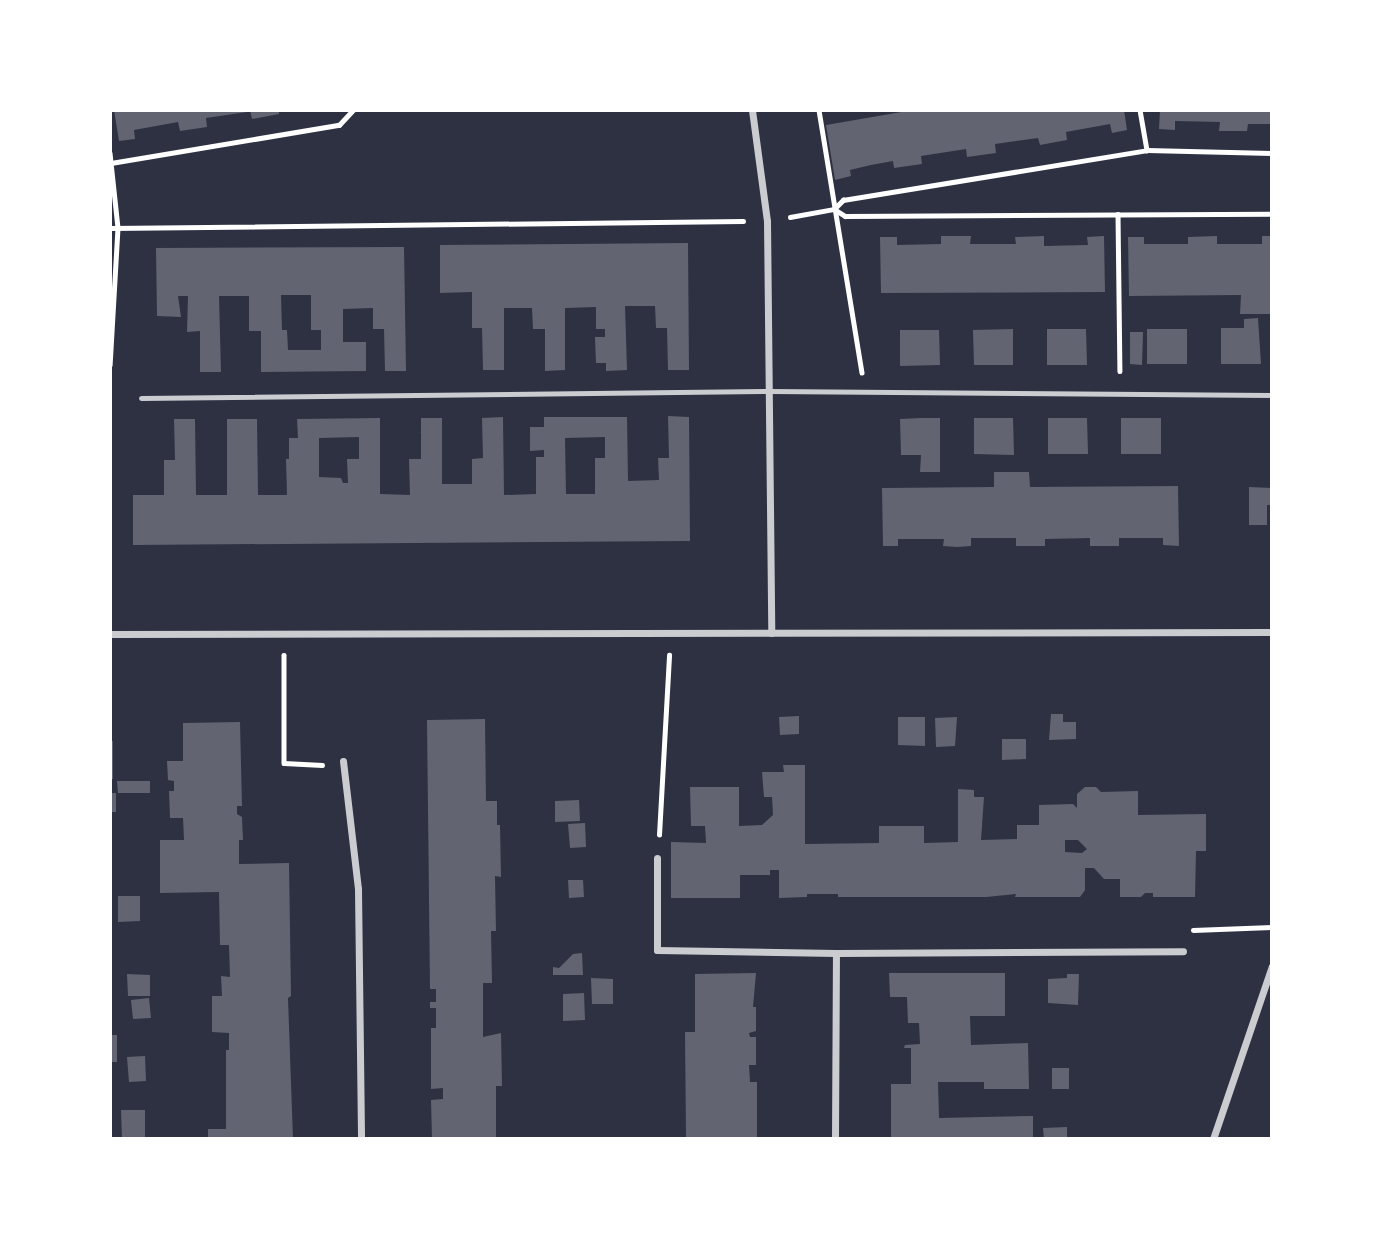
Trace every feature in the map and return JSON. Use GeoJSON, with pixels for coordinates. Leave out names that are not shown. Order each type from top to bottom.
{"type":"FeatureCollection","features":[{"type":"Feature","properties":{"kind":"street"},"geometry":{"type":"LineString","coordinates":[[751,110],[768,221],[771,633]]}},
{"type":"Feature","properties":{"kind":"street"},"geometry":{"type":"LineString","coordinates":[[110,634],[1272,632]]}},
{"type":"Feature","properties":{"kind":"street"},"geometry":{"type":"LineString","coordinates":[[343,761],[358,889],[361,1139]]}},
{"type":"Feature","properties":{"kind":"street"},"geometry":{"type":"LineString","coordinates":[[657,858],[657,950],[836,953],[1183,951]]}},
{"type":"Feature","properties":{"kind":"street"},"geometry":{"type":"LineString","coordinates":[[835,1139],[836,953]]}},
{"type":"Feature","properties":{"kind":"street"},"geometry":{"type":"LineString","coordinates":[[1213,1139],[1272,966]]}},
{"type":"Feature","properties":{"kind":"lane"},"geometry":{"type":"LineString","coordinates":[[141,398],[770,391],[1272,395]]}},
{"type":"Feature","properties":{"kind":"path"},"geometry":{"type":"LineString","coordinates":[[111,163],[339,125],[353,110]]}},
{"type":"Feature","properties":{"kind":"path"},"geometry":{"type":"LineString","coordinates":[[819,110],[864,392]]}},
{"type":"Feature","properties":{"kind":"path"},"geometry":{"type":"LineString","coordinates":[[1140,110],[1147,150]]}},
{"type":"Feature","properties":{"kind":"path"},"geometry":{"type":"LineString","coordinates":[[110,228],[768,221],[834,209],[843,201],[1147,150],[1272,153]]}},
{"type":"Feature","properties":{"kind":"path"},"geometry":{"type":"LineString","coordinates":[[110,153],[118,228],[110,365]]}},
{"type":"Feature","properties":{"kind":"path"},"geometry":{"type":"LineString","coordinates":[[834,209],[845,216],[1272,214]]}},
{"type":"Feature","properties":{"kind":"path"},"geometry":{"type":"LineString","coordinates":[[1118,214],[1121,393]]}},
{"type":"Feature","properties":{"kind":"path"},"geometry":{"type":"LineString","coordinates":[[657,858],[669,633]]}},
{"type":"Feature","properties":{"kind":"path"},"geometry":{"type":"LineString","coordinates":[[285,635],[284,763],[322,765],[343,761]]}},
{"type":"Feature","properties":{"kind":"path"},"geometry":{"type":"LineString","coordinates":[[1183,951],[1182,930],[1272,927]]}},
{"type":"Feature","properties":{"kind":"building"},"geometry":{"type":"Polygon","coordinates":[[[114,110],[247,112],[206,118],[207,127],[180,131],[178,122],[134,130],[135,139],[119,141],[114,110]]]}},
{"type":"Feature","properties":{"kind":"building"},"geometry":{"type":"Polygon","coordinates":[[[250,110],[279,110],[279,114],[252,119],[250,110]]]}},
{"type":"Feature","properties":{"kind":"building"},"geometry":{"type":"Polygon","coordinates":[[[913,110],[1124,110],[1127,130],[1112,133],[1110,124],[1066,132],[1067,140],[1040,145],[1038,138],[995,144],[996,153],[967,157],[966,149],[921,156],[922,164],[894,168],[893,161],[871,165],[850,170],[851,176],[835,180],[826,125],[913,110]]]}},
{"type":"Feature","properties":{"kind":"building"},"geometry":{"type":"Polygon","coordinates":[[[1160,110],[1272,110],[1272,124],[1248,124],[1247,131],[1219,131],[1220,122],[1175,121],[1175,130],[1159,129],[1160,110]]]}},
{"type":"Feature","properties":{"kind":"building"},"geometry":{"type":"Polygon","coordinates":[[[941,236],[971,236],[970,244],[1016,244],[1015,237],[1044,236],[1044,246],[1088,245],[1087,237],[1104,236],[1105,292],[881,293],[880,237],[897,237],[897,245],[941,244],[941,236]]]}},
{"type":"Feature","properties":{"kind":"building"},"geometry":{"type":"Polygon","coordinates":[[[1217,236],[1217,244],[1262,244],[1262,236],[1272,236],[1272,314],[1240,314],[1241,295],[1129,296],[1128,237],[1144,237],[1144,244],[1188,244],[1188,237],[1217,236]]]}},
{"type":"Feature","properties":{"kind":"building"},"geometry":{"type":"Polygon","coordinates":[[[688,243],[689,370],[668,370],[667,328],[656,328],[655,306],[625,306],[627,370],[606,371],[606,363],[596,363],[595,337],[605,337],[605,329],[596,329],[596,307],[565,308],[565,370],[545,371],[545,329],[533,329],[532,308],[504,308],[504,370],[483,370],[482,328],[472,328],[472,292],[440,293],[440,245],[688,243]]]}},
{"type":"Feature","properties":{"kind":"building"},"geometry":{"type":"Polygon","coordinates":[[[404,247],[406,371],[385,371],[384,329],[373,329],[373,308],[343,309],[343,342],[366,342],[366,371],[261,372],[261,331],[249,331],[249,296],[219,296],[221,372],[200,372],[200,331],[187,332],[188,296],[178,296],[181,317],[157,316],[156,248],[404,247]],[[281,295],[282,330],[287,330],[288,350],[321,350],[321,330],[311,330],[311,295],[281,295]]]}},
{"type":"Feature","properties":{"kind":"building"},"geometry":{"type":"Polygon","coordinates":[[[1258,318],[1261,364],[1221,364],[1221,328],[1244,328],[1244,319],[1258,318]]]}},
{"type":"Feature","properties":{"kind":"building"},"geometry":{"type":"Polygon","coordinates":[[[1013,329],[1013,365],[974,365],[973,330],[1013,329]]]}},
{"type":"Feature","properties":{"kind":"building"},"geometry":{"type":"Polygon","coordinates":[[[1047,329],[1086,329],[1087,365],[1047,365],[1047,329]]]}},
{"type":"Feature","properties":{"kind":"building"},"geometry":{"type":"Polygon","coordinates":[[[1147,329],[1187,329],[1187,364],[1147,364],[1147,329]]]}},
{"type":"Feature","properties":{"kind":"building"},"geometry":{"type":"Polygon","coordinates":[[[900,330],[939,330],[940,365],[900,366],[900,330]]]}},
{"type":"Feature","properties":{"kind":"building"},"geometry":{"type":"Polygon","coordinates":[[[1130,332],[1143,332],[1142,365],[1130,364],[1130,332]]]}},
{"type":"Feature","properties":{"kind":"building"},"geometry":{"type":"Polygon","coordinates":[[[668,416],[689,417],[690,541],[133,545],[133,495],[164,495],[164,460],[175,460],[174,419],[195,419],[196,495],[227,495],[227,419],[257,419],[258,495],[287,495],[286,459],[289,459],[289,438],[298,438],[297,419],[380,418],[380,494],[410,495],[409,459],[421,459],[421,418],[442,418],[442,484],[472,484],[472,459],[483,458],[482,418],[503,417],[504,495],[536,494],[536,457],[544,457],[544,450],[530,451],[530,427],[544,427],[544,417],[627,417],[628,481],[659,480],[658,458],[669,458],[668,416]],[[359,437],[319,438],[319,477],[341,478],[343,483],[348,483],[347,459],[359,459],[359,437]],[[605,437],[565,438],[566,494],[595,494],[595,458],[605,458],[605,437]]]}},
{"type":"Feature","properties":{"kind":"building"},"geometry":{"type":"Polygon","coordinates":[[[940,418],[940,472],[920,472],[921,455],[901,455],[900,419],[940,418]]]}},
{"type":"Feature","properties":{"kind":"building"},"geometry":{"type":"Polygon","coordinates":[[[974,418],[1013,418],[1014,455],[974,454],[974,418]]]}},
{"type":"Feature","properties":{"kind":"building"},"geometry":{"type":"Polygon","coordinates":[[[1048,418],[1087,418],[1088,454],[1048,454],[1048,418]]]}},
{"type":"Feature","properties":{"kind":"building"},"geometry":{"type":"Polygon","coordinates":[[[1121,418],[1161,418],[1161,454],[1121,454],[1121,418]]]}},
{"type":"Feature","properties":{"kind":"building"},"geometry":{"type":"Polygon","coordinates":[[[994,472],[1029,472],[1030,487],[1178,486],[1179,546],[1163,545],[1163,538],[1119,538],[1119,546],[1090,546],[1090,538],[1045,539],[1045,546],[1016,546],[1016,538],[971,538],[971,546],[943,546],[944,539],[898,539],[898,546],[883,546],[882,488],[994,487],[994,472]]]}},
{"type":"Feature","properties":{"kind":"building"},"geometry":{"type":"Polygon","coordinates":[[[1249,487],[1272,488],[1272,505],[1267,505],[1267,525],[1249,525],[1249,487]]]}},
{"type":"Feature","properties":{"kind":"building"},"geometry":{"type":"Polygon","coordinates":[[[1051,714],[1063,714],[1063,722],[1076,722],[1076,739],[1049,740],[1051,714]]]}},
{"type":"Feature","properties":{"kind":"building"},"geometry":{"type":"Polygon","coordinates":[[[799,716],[799,734],[780,735],[779,717],[799,716]]]}},
{"type":"Feature","properties":{"kind":"building"},"geometry":{"type":"Polygon","coordinates":[[[898,717],[925,717],[925,746],[898,745],[898,717]]]}},
{"type":"Feature","properties":{"kind":"building"},"geometry":{"type":"Polygon","coordinates":[[[957,717],[955,746],[936,747],[935,718],[957,717]]]}},
{"type":"Feature","properties":{"kind":"building"},"geometry":{"type":"Polygon","coordinates":[[[485,719],[486,801],[497,801],[497,825],[500,825],[501,877],[495,876],[496,931],[491,931],[492,983],[483,983],[483,1037],[501,1033],[502,1086],[496,1086],[496,1139],[432,1139],[431,1100],[443,1099],[443,1088],[431,1089],[431,1028],[436,1028],[436,1008],[430,1008],[430,1002],[436,1002],[436,989],[430,989],[427,720],[485,719]]]}},
{"type":"Feature","properties":{"kind":"building"},"geometry":{"type":"Polygon","coordinates":[[[240,722],[242,806],[237,806],[237,814],[242,817],[243,840],[239,840],[239,864],[289,863],[291,996],[288,998],[293,1139],[208,1139],[208,1129],[226,1129],[226,1050],[229,1050],[229,1033],[212,1032],[212,996],[222,996],[221,976],[230,977],[229,945],[220,945],[219,892],[160,893],[160,840],[184,840],[183,818],[170,818],[169,791],[174,791],[174,781],[168,780],[167,761],[183,761],[183,723],[240,722]]]}},
{"type":"Feature","properties":{"kind":"building"},"geometry":{"type":"Polygon","coordinates":[[[1002,739],[1026,739],[1026,759],[1002,760],[1002,739]]]}},
{"type":"Feature","properties":{"kind":"building"},"geometry":{"type":"Polygon","coordinates":[[[110,741],[113,741],[113,779],[110,779],[110,741]]]}},
{"type":"Feature","properties":{"kind":"building"},"geometry":{"type":"Polygon","coordinates":[[[783,765],[805,765],[805,844],[879,843],[879,826],[924,826],[924,843],[958,842],[958,789],[974,790],[974,797],[984,797],[981,840],[1017,839],[1017,825],[1039,825],[1039,805],[1073,804],[1077,808],[1077,794],[1085,787],[1096,787],[1101,792],[1138,791],[1138,815],[1206,814],[1206,851],[1196,851],[1195,897],[1153,897],[1153,893],[1145,893],[1141,897],[1120,897],[1120,879],[1104,879],[1094,868],[1085,868],[1085,890],[1080,897],[1015,897],[1016,894],[986,897],[838,897],[838,894],[807,894],[807,897],[779,898],[779,870],[770,870],[770,875],[740,875],[740,898],[671,898],[671,842],[706,843],[705,826],[691,826],[690,787],[739,787],[739,826],[762,825],[773,815],[772,797],[764,797],[762,772],[784,772],[783,765]],[[1065,840],[1065,852],[1082,853],[1087,849],[1078,840],[1065,840]]]}},
{"type":"Feature","properties":{"kind":"building"},"geometry":{"type":"Polygon","coordinates":[[[117,781],[150,781],[150,793],[118,793],[117,781]]]}},
{"type":"Feature","properties":{"kind":"building"},"geometry":{"type":"Polygon","coordinates":[[[110,793],[116,793],[116,812],[110,812],[110,793]]]}},
{"type":"Feature","properties":{"kind":"building"},"geometry":{"type":"Polygon","coordinates":[[[579,800],[580,821],[555,822],[555,801],[579,800]]]}},
{"type":"Feature","properties":{"kind":"building"},"geometry":{"type":"Polygon","coordinates":[[[585,823],[586,847],[570,848],[568,824],[585,823]]]}},
{"type":"Feature","properties":{"kind":"building"},"geometry":{"type":"Polygon","coordinates":[[[568,880],[583,880],[584,897],[569,898],[568,880]]]}},
{"type":"Feature","properties":{"kind":"building"},"geometry":{"type":"Polygon","coordinates":[[[118,896],[140,896],[140,921],[118,922],[118,896]]]}},
{"type":"Feature","properties":{"kind":"building"},"geometry":{"type":"Polygon","coordinates":[[[582,953],[583,975],[553,975],[553,967],[559,968],[573,954],[582,953]]]}},
{"type":"Feature","properties":{"kind":"building"},"geometry":{"type":"Polygon","coordinates":[[[756,973],[753,1007],[756,1007],[756,1031],[749,1033],[750,1037],[756,1037],[756,1065],[749,1065],[750,1082],[757,1082],[757,1139],[686,1137],[685,1032],[695,1032],[695,974],[756,973]]]}},
{"type":"Feature","properties":{"kind":"building"},"geometry":{"type":"Polygon","coordinates":[[[889,973],[1005,973],[1005,1016],[970,1016],[971,1045],[1028,1043],[1029,1089],[984,1089],[984,1082],[938,1082],[939,1118],[1033,1116],[1033,1139],[891,1139],[891,1084],[911,1084],[911,1048],[904,1048],[905,1045],[920,1044],[919,1023],[908,1023],[907,997],[890,997],[889,973]]]}},
{"type":"Feature","properties":{"kind":"building"},"geometry":{"type":"Polygon","coordinates":[[[127,974],[150,975],[150,996],[128,996],[127,974]]]}},
{"type":"Feature","properties":{"kind":"building"},"geometry":{"type":"Polygon","coordinates":[[[1067,974],[1079,974],[1078,1005],[1048,1003],[1048,979],[1067,978],[1067,974]]]}},
{"type":"Feature","properties":{"kind":"building"},"geometry":{"type":"Polygon","coordinates":[[[591,978],[613,979],[613,1004],[592,1004],[591,978]]]}},
{"type":"Feature","properties":{"kind":"building"},"geometry":{"type":"Polygon","coordinates":[[[584,993],[585,1020],[563,1021],[563,994],[584,993]]]}},
{"type":"Feature","properties":{"kind":"building"},"geometry":{"type":"Polygon","coordinates":[[[149,998],[151,1018],[133,1019],[131,1000],[149,998]]]}},
{"type":"Feature","properties":{"kind":"building"},"geometry":{"type":"Polygon","coordinates":[[[110,1035],[117,1035],[117,1062],[110,1062],[110,1035]]]}},
{"type":"Feature","properties":{"kind":"building"},"geometry":{"type":"Polygon","coordinates":[[[145,1056],[146,1081],[129,1082],[127,1057],[145,1056]]]}},
{"type":"Feature","properties":{"kind":"building"},"geometry":{"type":"Polygon","coordinates":[[[1052,1068],[1069,1068],[1069,1089],[1052,1089],[1052,1068]]]}},
{"type":"Feature","properties":{"kind":"building"},"geometry":{"type":"Polygon","coordinates":[[[121,1110],[145,1110],[145,1139],[122,1139],[121,1110]]]}},
{"type":"Feature","properties":{"kind":"building"},"geometry":{"type":"Polygon","coordinates":[[[1067,1127],[1067,1139],[1044,1139],[1043,1128],[1067,1127]]]}}]}
